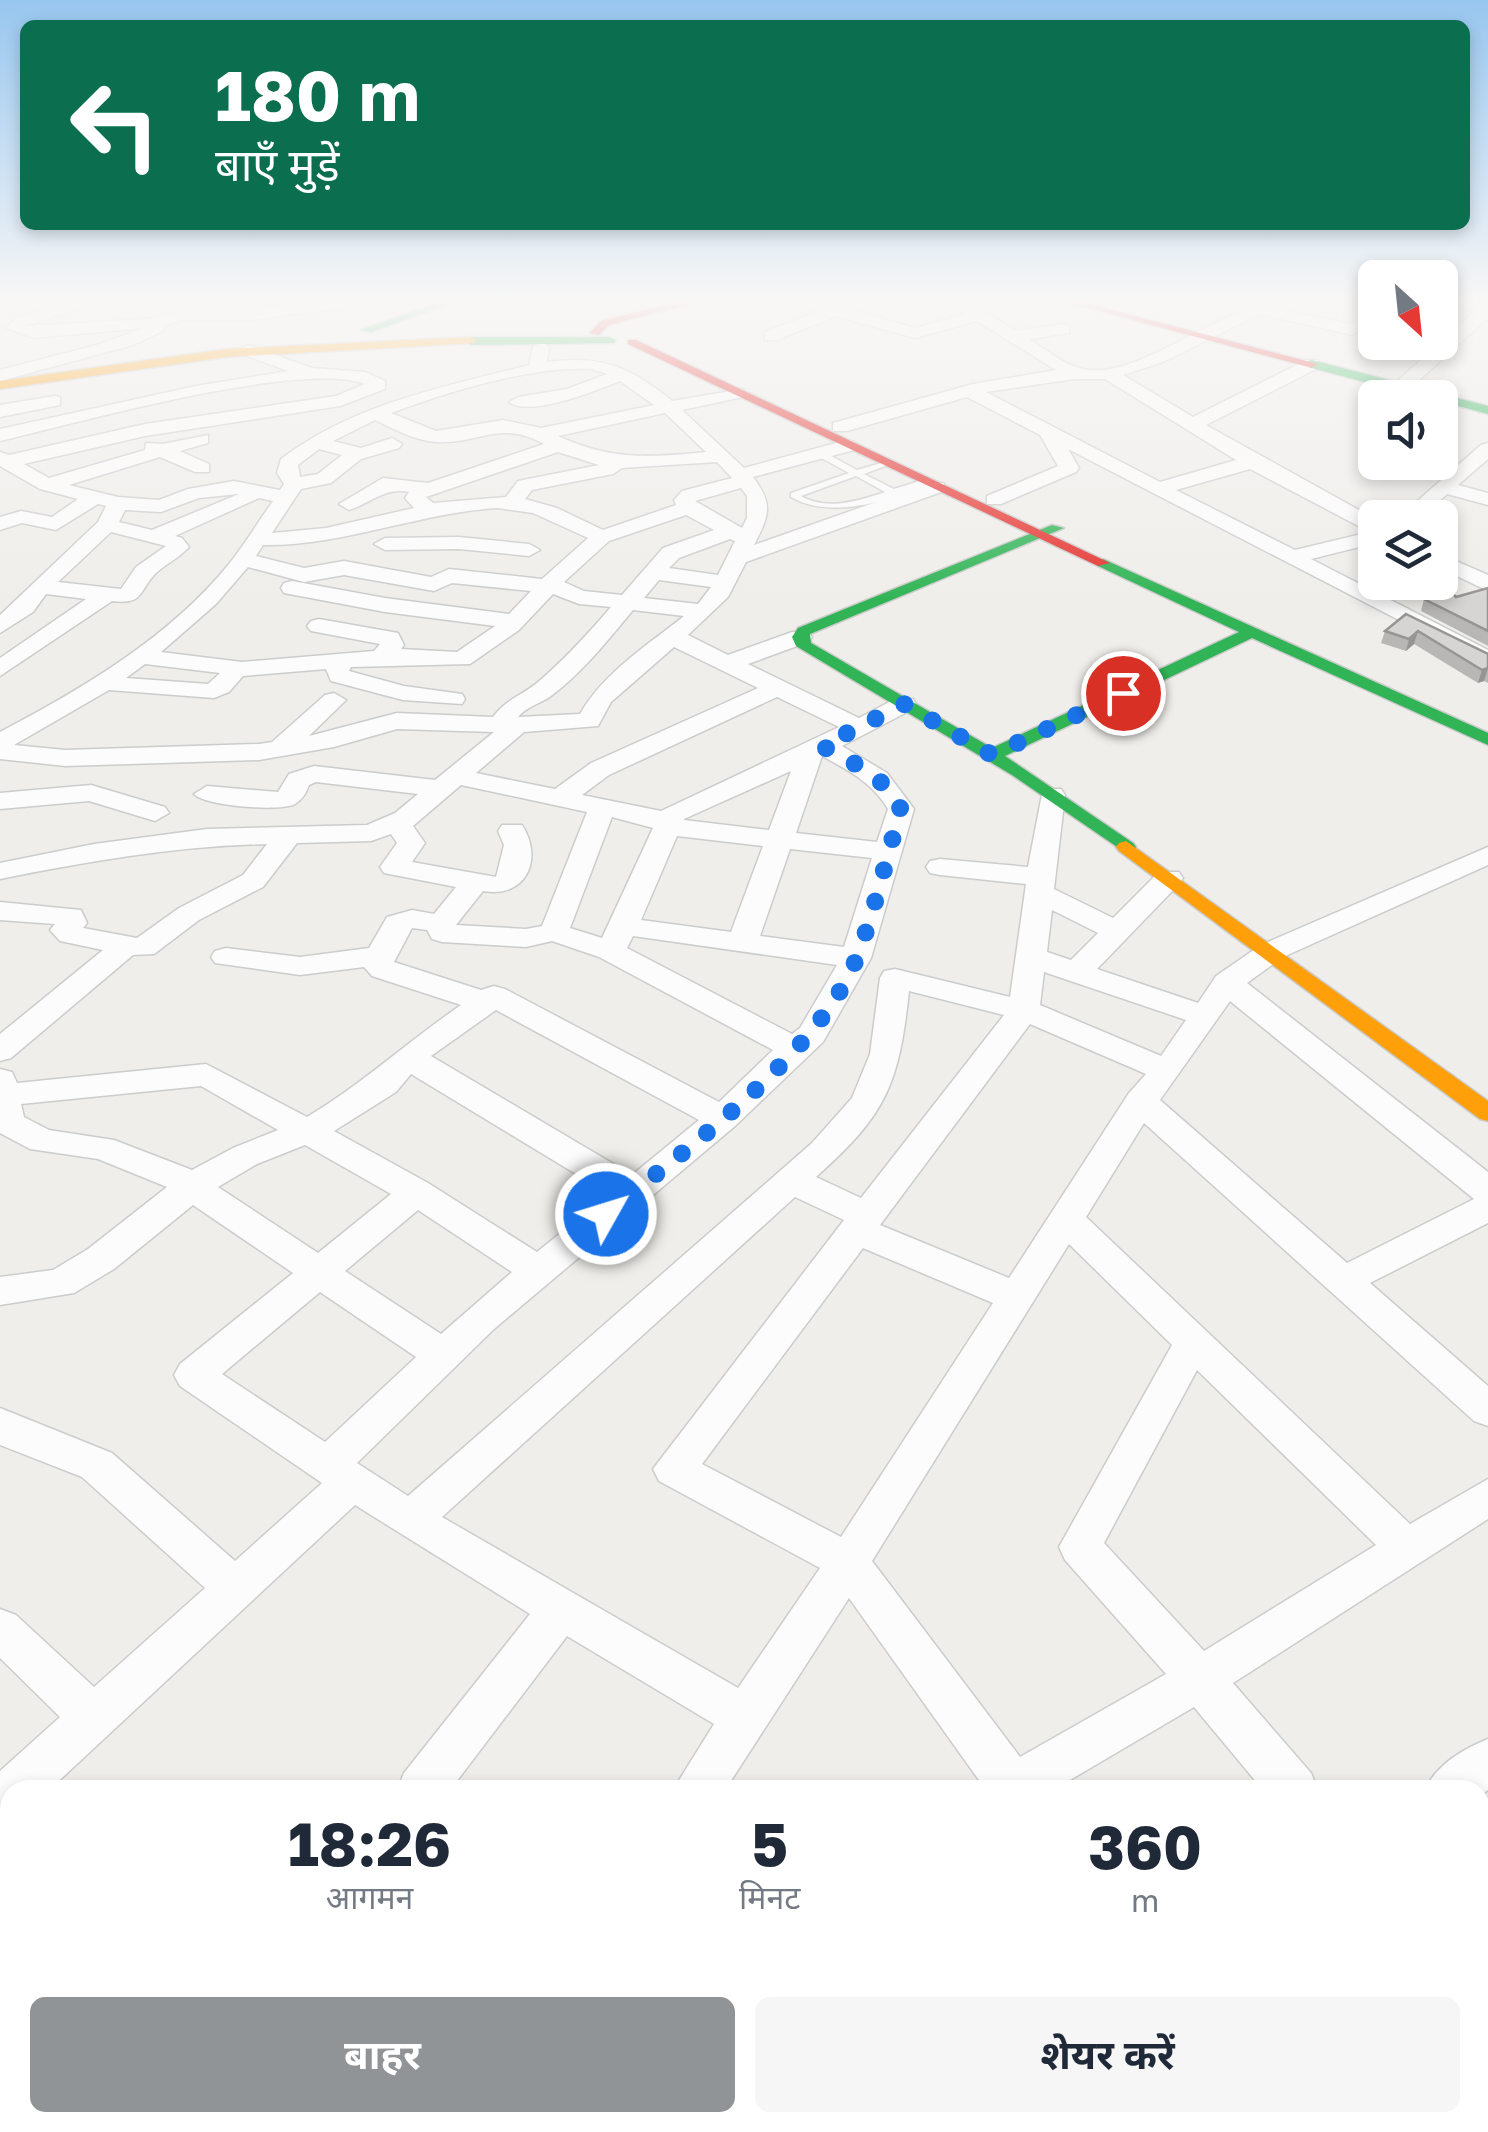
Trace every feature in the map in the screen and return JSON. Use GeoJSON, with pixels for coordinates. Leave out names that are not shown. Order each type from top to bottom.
{"type":"FeatureCollection","features":[{"type":"Feature","properties":{"kind":"main road"},"geometry":{"type":"LineString","coordinates":[[760,402],[994,500],[1049,532],[1253,632],[1488,740]]}},
{"type":"Feature","properties":{"kind":"main road"},"geometry":{"type":"LineString","coordinates":[[772,402],[932,485],[1488,721]]}},
{"type":"Feature","properties":{"kind":"main road"},"geometry":{"type":"LineString","coordinates":[[1460,402],[1488,410]]}},
{"type":"Feature","properties":{"kind":"main road"},"geometry":{"type":"LineString","coordinates":[[1049,532],[804,631],[800,637],[804,646],[1052,794],[1272,951],[1488,1113]]}},
{"type":"Feature","properties":{"kind":"main road"},"geometry":{"type":"LineString","coordinates":[[992,755],[1253,632]]}},
{"type":"Feature","properties":{"kind":"street"},"geometry":{"type":"LineString","coordinates":[[0,411],[42,402]]}},
{"type":"Feature","properties":{"kind":"street"},"geometry":{"type":"LineString","coordinates":[[0,435],[143,402]]}},
{"type":"Feature","properties":{"kind":"street"},"geometry":{"type":"LineString","coordinates":[[180,402],[203,420]]}},
{"type":"Feature","properties":{"kind":"street"},"geometry":{"type":"LineString","coordinates":[[47,485],[262,425],[269,420],[265,402]]}},
{"type":"Feature","properties":{"kind":"street"},"geometry":{"type":"LineString","coordinates":[[3,460],[203,420],[331,402]]}},
{"type":"Feature","properties":{"kind":"street"},"geometry":{"type":"LineString","coordinates":[[0,742],[78,701],[208,599],[243,559],[289,490],[288,463],[318,443],[412,402]]}},
{"type":"Feature","properties":{"kind":"street"},"geometry":{"type":"LineString","coordinates":[[580,402],[602,420]]}},
{"type":"Feature","properties":{"kind":"street"},"geometry":{"type":"LineString","coordinates":[[0,751],[46,758],[277,750],[397,721],[585,723],[594,716],[602,699],[704,611],[727,582],[737,543],[758,509],[757,496],[743,478],[721,456],[680,429],[668,408],[660,402]]}},
{"type":"Feature","properties":{"kind":"street"},"geometry":{"type":"LineString","coordinates":[[430,512],[415,498],[427,489],[602,420],[693,402]]}},
{"type":"Feature","properties":{"kind":"street"},"geometry":{"type":"LineString","coordinates":[[737,543],[686,508],[684,500],[689,495],[819,454],[844,437],[939,402]]}},
{"type":"Feature","properties":{"kind":"street"},"geometry":{"type":"LineString","coordinates":[[992,402],[1488,659]]}},
{"type":"Feature","properties":{"kind":"street"},"geometry":{"type":"LineString","coordinates":[[1155,402],[1252,462],[1358,518]]}},
{"type":"Feature","properties":{"kind":"street"},"geometry":{"type":"LineString","coordinates":[[1192,425],[1236,402]]}},
{"type":"Feature","properties":{"kind":"street"},"geometry":{"type":"LineString","coordinates":[[100,412],[124,434],[202,468]]}},
{"type":"Feature","properties":{"kind":"street"},"geometry":{"type":"LineString","coordinates":[[463,412],[488,426]]}},
{"type":"Feature","properties":{"kind":"street"},"geometry":{"type":"LineString","coordinates":[[378,414],[440,437],[488,426],[525,428],[587,456],[630,460],[721,456]]}},
{"type":"Feature","properties":{"kind":"street"},"geometry":{"type":"LineString","coordinates":[[994,500],[1069,468],[1048,432]]}},
{"type":"Feature","properties":{"kind":"street"},"geometry":{"type":"LineString","coordinates":[[318,443],[357,453],[372,453],[392,444]]}},
{"type":"Feature","properties":{"kind":"street"},"geometry":{"type":"LineString","coordinates":[[1429,500],[1488,448]]}},
{"type":"Feature","properties":{"kind":"street"},"geometry":{"type":"LineString","coordinates":[[3,460],[47,485],[118,503],[161,506],[194,493],[234,486],[262,492],[289,490],[318,482],[357,453]]}},
{"type":"Feature","properties":{"kind":"street"},"geometry":{"type":"LineString","coordinates":[[510,504],[525,486],[611,468],[630,460]]}},
{"type":"Feature","properties":{"kind":"street"},"geometry":{"type":"LineString","coordinates":[[1156,489],[1252,462]]}},
{"type":"Feature","properties":{"kind":"street"},"geometry":{"type":"LineString","coordinates":[[349,504],[390,482],[427,489]]}},
{"type":"Feature","properties":{"kind":"street"},"geometry":{"type":"LineString","coordinates":[[0,871],[207,837],[371,834],[398,822],[450,783],[508,725],[515,705],[534,695],[587,650],[650,572],[680,548],[737,543],[932,485]]}},
{"type":"Feature","properties":{"kind":"street"},"geometry":{"type":"LineString","coordinates":[[1444,487],[1488,499]]}},
{"type":"Feature","properties":{"kind":"street"},"geometry":{"type":"LineString","coordinates":[[154,537],[262,492]]}},
{"type":"Feature","properties":{"kind":"street"},"geometry":{"type":"LineString","coordinates":[[0,524],[22,517],[56,524],[92,498]]}},
{"type":"Feature","properties":{"kind":"street"},"geometry":{"type":"LineString","coordinates":[[107,525],[118,503]]}},
{"type":"Feature","properties":{"kind":"street"},"geometry":{"type":"LineString","coordinates":[[257,538],[311,538],[430,512],[510,504],[538,508],[602,538]]}},
{"type":"Feature","properties":{"kind":"street"},"geometry":{"type":"LineString","coordinates":[[140,656],[236,668],[381,657],[462,659],[514,621],[574,560],[602,538],[686,508]]}},
{"type":"Feature","properties":{"kind":"street"},"geometry":{"type":"LineString","coordinates":[[385,544],[459,543],[529,550],[566,520]]}},
{"type":"Feature","properties":{"kind":"street"},"geometry":{"type":"LineString","coordinates":[[0,626],[25,607],[40,587],[49,547],[107,525],[178,546],[144,572],[130,594],[105,596],[40,587]]}},
{"type":"Feature","properties":{"kind":"street"},"geometry":{"type":"LineString","coordinates":[[1290,558],[1358,541]]}},
{"type":"Feature","properties":{"kind":"street"},"geometry":{"type":"LineString","coordinates":[[529,550],[527,553],[535,557],[574,560]]}},
{"type":"Feature","properties":{"kind":"street"},"geometry":{"type":"LineString","coordinates":[[243,559],[304,575],[344,568],[434,584],[450,576],[562,588],[579,596],[704,611]]}},
{"type":"Feature","properties":{"kind":"street"},"geometry":{"type":"LineString","coordinates":[[1458,569],[1488,584]]}},
{"type":"Feature","properties":{"kind":"street"},"geometry":{"type":"LineString","coordinates":[[650,572],[727,582]]}},
{"type":"Feature","properties":{"kind":"street"},"geometry":{"type":"LineString","coordinates":[[292,588],[385,605],[514,621]]}},
{"type":"Feature","properties":{"kind":"street"},"geometry":{"type":"LineString","coordinates":[[0,669],[105,596]]}},
{"type":"Feature","properties":{"kind":"street"},"geometry":{"type":"LineString","coordinates":[[318,626],[390,638],[392,645],[381,657]]}},
{"type":"Feature","properties":{"kind":"street"},"geometry":{"type":"LineString","coordinates":[[671,636],[856,726]]}},
{"type":"Feature","properties":{"kind":"street"},"geometry":{"type":"LineString","coordinates":[[728,663],[800,637]]}},
{"type":"Feature","properties":{"kind":"street"},"geometry":{"type":"LineString","coordinates":[[587,650],[648,657]]}},
{"type":"Feature","properties":{"kind":"street"},"geometry":{"type":"LineString","coordinates":[[342,662],[337,670],[340,676],[453,699]]}},
{"type":"Feature","properties":{"kind":"street"},"geometry":{"type":"LineString","coordinates":[[104,682],[208,692],[219,688],[236,668]]}},
{"type":"Feature","properties":{"kind":"street"},"geometry":{"type":"LineString","coordinates":[[558,800],[600,769],[777,688]]}},
{"type":"Feature","properties":{"kind":"street"},"geometry":{"type":"LineString","coordinates":[[534,695],[602,699]]}},
{"type":"Feature","properties":{"kind":"street"},"geometry":{"type":"LineString","coordinates":[[277,750],[334,700]]}},
{"type":"Feature","properties":{"kind":"street"},"geometry":{"type":"LineString","coordinates":[[617,939],[673,814],[904,704]]}},
{"type":"Feature","properties":{"kind":"street"},"geometry":{"type":"LineString","coordinates":[[743,941],[816,749]]}},
{"type":"Feature","properties":{"kind":"street"},"geometry":{"type":"LineString","coordinates":[[25,1780],[236,1588],[443,1355],[723,1118],[812,1035],[854,964],[901,810],[894,794],[877,777],[816,749]]}},
{"type":"Feature","properties":{"kind":"street"},"geometry":{"type":"LineString","coordinates":[[8,799],[46,758]]}},
{"type":"Feature","properties":{"kind":"street"},"geometry":{"type":"LineString","coordinates":[[207,794],[283,800],[292,794],[298,780],[314,774],[450,783],[668,823],[888,852]]}},
{"type":"Feature","properties":{"kind":"street"},"geometry":{"type":"LineString","coordinates":[[8,799],[91,793],[155,813]]}},
{"type":"Feature","properties":{"kind":"street"},"geometry":{"type":"LineString","coordinates":[[1007,1780],[848,1562],[674,1469],[1024,1010],[1052,794]]}},
{"type":"Feature","properties":{"kind":"street"},"geometry":{"type":"LineString","coordinates":[[554,932],[602,809]]}},
{"type":"Feature","properties":{"kind":"street"},"geometry":{"type":"LineString","coordinates":[[398,822],[411,842],[394,866],[500,886],[510,881],[518,845],[512,831]]}},
{"type":"Feature","properties":{"kind":"street"},"geometry":{"type":"LineString","coordinates":[[0,911],[71,916],[66,930],[70,935],[143,948],[189,914],[240,890],[262,871],[287,837]]}},
{"type":"Feature","properties":{"kind":"street"},"geometry":{"type":"LineString","coordinates":[[704,1780],[848,1562],[1141,1100],[1167,1072],[1227,983],[1272,951],[1488,855]]}},
{"type":"Feature","properties":{"kind":"street"},"geometry":{"type":"LineString","coordinates":[[940,868],[1040,885],[1117,931]]}},
{"type":"Feature","properties":{"kind":"street"},"geometry":{"type":"LineString","coordinates":[[1077,972],[1169,878]]}},
{"type":"Feature","properties":{"kind":"street"},"geometry":{"type":"LineString","coordinates":[[476,882],[441,924],[442,933],[526,938],[554,932],[617,939],[743,941],[854,964],[894,978],[1024,1010],[1167,1072]]}},
{"type":"Feature","properties":{"kind":"street"},"geometry":{"type":"LineString","coordinates":[[441,924],[412,919],[396,924],[376,962],[383,969],[485,1002]]}},
{"type":"Feature","properties":{"kind":"street"},"geometry":{"type":"LineString","coordinates":[[617,939],[794,1048]]}},
{"type":"Feature","properties":{"kind":"street"},"geometry":{"type":"LineString","coordinates":[[0,1051],[126,946]]}},
{"type":"Feature","properties":{"kind":"street"},"geometry":{"type":"LineString","coordinates":[[226,957],[300,966],[377,956]]}},
{"type":"Feature","properties":{"kind":"street"},"geometry":{"type":"LineString","coordinates":[[1031,957],[1205,1016]]}},
{"type":"Feature","properties":{"kind":"street"},"geometry":{"type":"LineString","coordinates":[[410,1520],[824,1151],[867,1103],[886,1054],[894,978]]}},
{"type":"Feature","properties":{"kind":"street"},"geometry":{"type":"LineString","coordinates":[[1227,983],[1488,1191]]}},
{"type":"Feature","properties":{"kind":"street"},"geometry":{"type":"LineString","coordinates":[[0,1291],[61,1283],[101,1259],[192,1187],[246,1156],[310,1130],[384,1084],[408,1057],[494,996],[723,1118]]}},
{"type":"Feature","properties":{"kind":"street"},"geometry":{"type":"LineString","coordinates":[[408,1057],[633,1192]]}},
{"type":"Feature","properties":{"kind":"street"},"geometry":{"type":"LineString","coordinates":[[443,1355],[171,1173],[102,1148],[42,1140],[8,1123],[2,1088],[206,1075],[416,1192],[538,1271]]}},
{"type":"Feature","properties":{"kind":"street"},"geometry":{"type":"LineString","coordinates":[[1141,1100],[1488,1410]]}},
{"type":"Feature","properties":{"kind":"street"},"geometry":{"type":"LineString","coordinates":[[791,1180],[861,1223],[1016,1297]]}},
{"type":"Feature","properties":{"kind":"street"},"geometry":{"type":"LineString","coordinates":[[416,1192],[194,1375],[410,1520],[745,1718]]}},
{"type":"Feature","properties":{"kind":"street"},"geometry":{"type":"LineString","coordinates":[[1343,1281],[1488,1207]]}},
{"type":"Feature","properties":{"kind":"street"},"geometry":{"type":"LineString","coordinates":[[1066,1219],[1407,1548]]}},
{"type":"Feature","properties":{"kind":"street"},"geometry":{"type":"LineString","coordinates":[[1192,1342],[1080,1547],[1286,1780]]}},
{"type":"Feature","properties":{"kind":"street"},"geometry":{"type":"LineString","coordinates":[[4,1434],[97,1465],[236,1588]]}},
{"type":"Feature","properties":{"kind":"street"},"geometry":{"type":"LineString","coordinates":[[1029,1780],[1200,1679],[1488,1497]]}},
{"type":"Feature","properties":{"kind":"street"},"geometry":{"type":"LineString","coordinates":[[428,1780],[561,1608]]}},
{"type":"Feature","properties":{"kind":"street"},"geometry":{"type":"LineString","coordinates":[[0,1629],[92,1716]]}},
{"type":"Feature","properties":{"kind":"street"},"geometry":{"type":"LineString","coordinates":[[1463,1780],[1488,1762]]}},
{"type":"Feature","properties":{"kind":"lane"},"geometry":{"type":"LineString","coordinates":[[819,454],[898,495]]}},
{"type":"Feature","properties":{"kind":"lane"},"geometry":{"type":"LineString","coordinates":[[885,463],[794,495],[802,502],[822,506],[898,495]]}},
{"type":"Feature","properties":{"kind":"building"},"geometry":{"type":"Polygon","coordinates":[[[1488,588],[1488,631],[1426,600],[1458,600],[1458,596],[1488,588]]]}},
{"type":"Feature","properties":{"kind":"building"},"geometry":{"type":"Polygon","coordinates":[[[1406,614],[1488,654],[1488,668],[1482,670],[1418,631],[1409,639],[1385,631],[1406,614]]]}},
{"type":"Feature","properties":{"kind":"traffic: fast"},"geometry":{"type":"LineString","coordinates":[[1459,402],[1488,410]]}},
{"type":"Feature","properties":{"kind":"traffic: fast"},"geometry":{"type":"LineString","coordinates":[[1057,528],[804,631],[800,637],[804,646],[1018,771],[1126,847]]}},
{"type":"Feature","properties":{"kind":"traffic: fast"},"geometry":{"type":"LineString","coordinates":[[1103,563],[1488,740]]}},
{"type":"Feature","properties":{"kind":"traffic: fast"},"geometry":{"type":"LineString","coordinates":[[992,755],[1253,631]]}},
{"type":"Feature","properties":{"kind":"traffic: slow"},"geometry":{"type":"LineString","coordinates":[[1126,847],[1488,1113]]}},
{"type":"Feature","properties":{"kind":"traffic: jam"},"geometry":{"type":"LineString","coordinates":[[761,402],[1103,563]]}},
{"type":"Feature","properties":{"kind":"route"},"geometry":{"type":"LineString","coordinates":[[606,1214],[723,1118],[812,1035],[856,958],[901,810],[894,794],[877,777],[822,746],[904,704],[992,755],[1123,693]]}}]}
